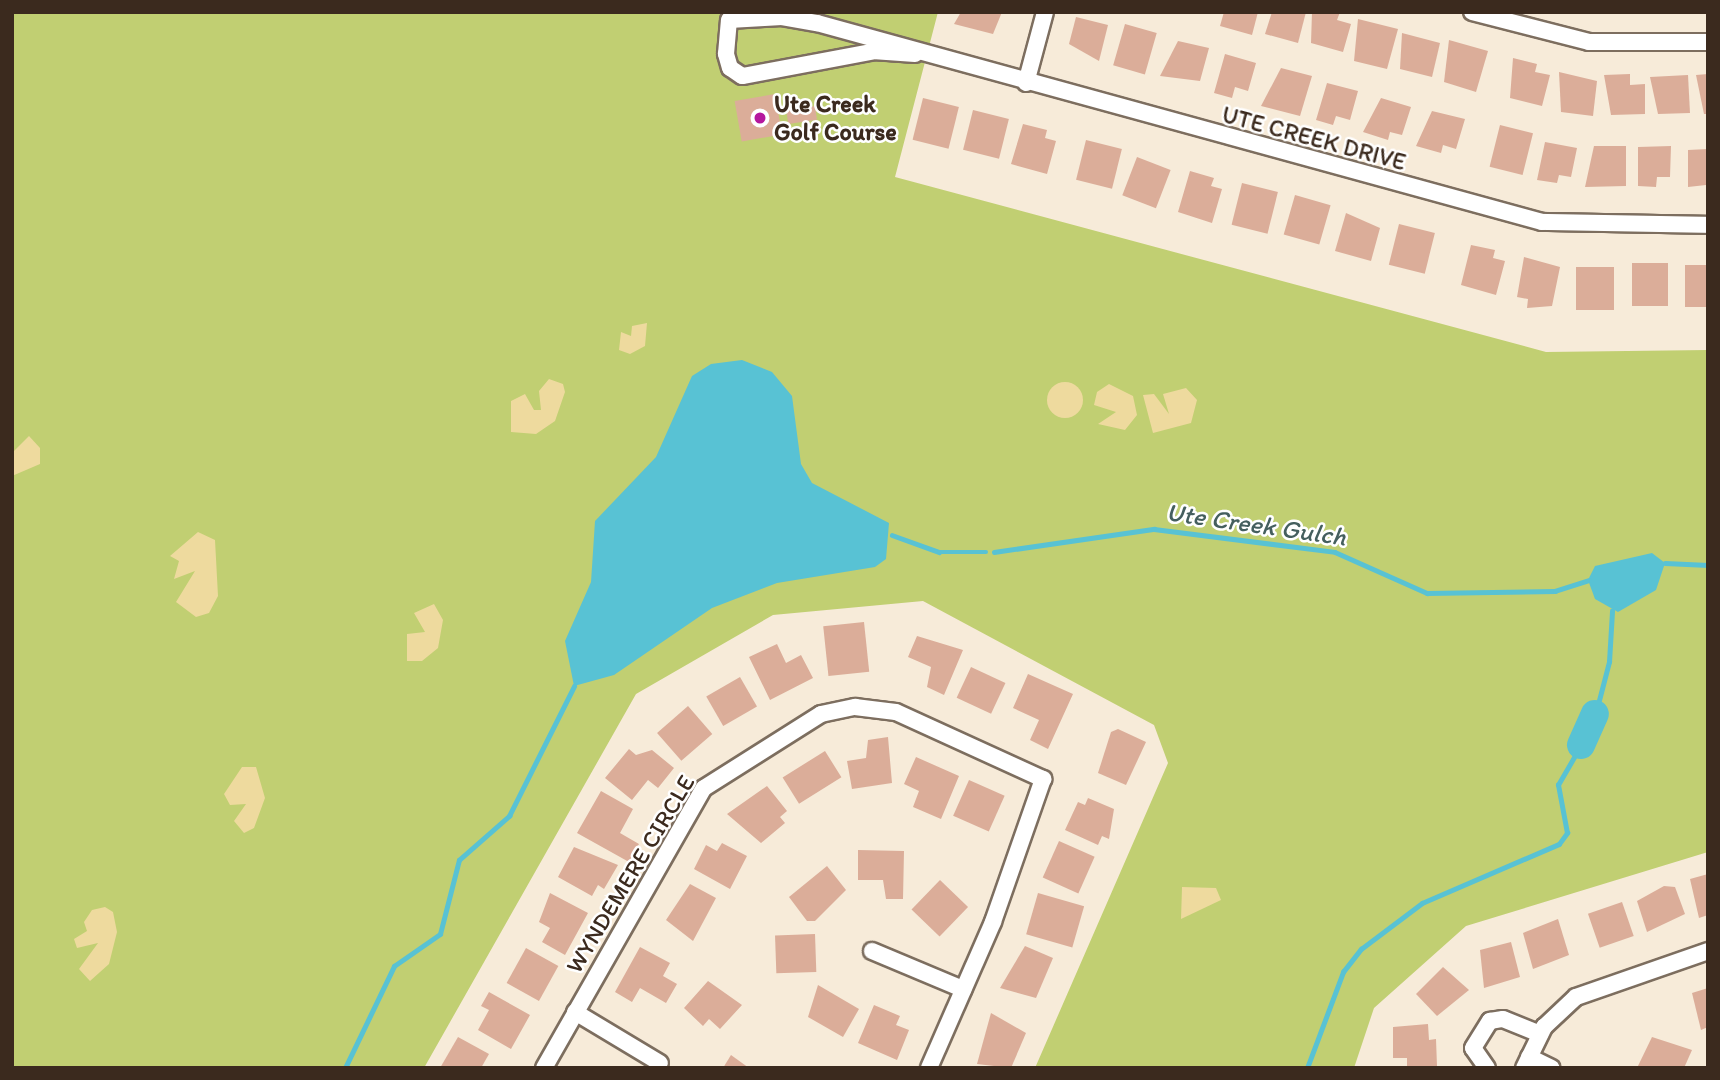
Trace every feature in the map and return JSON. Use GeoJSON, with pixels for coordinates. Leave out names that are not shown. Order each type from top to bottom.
{"type":"FeatureCollection","features":[{"type":"Feature","properties":{"kind":"street"},"geometry":{"type":"LineString","coordinates":[[1026,83],[1045,12]]}},
{"type":"Feature","properties":{"kind":"street"},"geometry":{"type":"LineString","coordinates":[[1472,12],[1589,42],[1708,42]]}},
{"type":"Feature","properties":{"kind":"street","name":"UTE CREEK DRIVE"},"geometry":{"type":"LineString","coordinates":[[915,54],[876,51],[742,76],[730,68],[726,54],[729,20],[782,17],[1542,222],[1708,225]]}},
{"type":"Feature","properties":{"kind":"street","name":"WYNDEMERE CIRCLE"},"geometry":{"type":"LineString","coordinates":[[544,1068],[704,788],[821,714],[855,707],[897,712],[1042,779],[963,989],[929,1068]]}},
{"type":"Feature","properties":{"kind":"street"},"geometry":{"type":"LineString","coordinates":[[872,951],[963,989]]}},
{"type":"Feature","properties":{"kind":"street"},"geometry":{"type":"LineString","coordinates":[[1552,1068],[1527,1062],[1540,1034],[1564,1006],[1589,990],[1708,951]]}},
{"type":"Feature","properties":{"kind":"street"},"geometry":{"type":"LineString","coordinates":[[575,1012],[660,1063]]}},
{"type":"Feature","properties":{"kind":"street"},"geometry":{"type":"LineString","coordinates":[[1487,1068],[1474,1048],[1490,1021],[1503,1019],[1540,1034]]}},
{"type":"Feature","properties":{"kind":"green space","name":"Ute Creek Golf Course"},"geometry":{"type":"Polygon","coordinates":[[[12,12],[938,12],[895,177],[1546,352],[1708,350],[1708,852],[1466,926],[1374,1008],[1354,1068],[1035,1068],[1168,763],[1154,725],[923,601],[773,615],[636,694],[424,1068],[12,1068],[12,12]]]}},
{"type":"Feature","properties":{"kind":"sand"},"geometry":{"type":"Polygon","coordinates":[[[647,323],[645,346],[630,354],[619,350],[621,332],[631,336],[632,326],[647,323]]]}},
{"type":"Feature","properties":{"kind":"sand"},"geometry":{"type":"Polygon","coordinates":[[[549,379],[563,384],[565,392],[555,421],[536,434],[511,432],[511,401],[525,394],[534,410],[541,410],[539,391],[549,379]]]}},
{"type":"Feature","properties":{"kind":"sand"},"geometry":{"type":"Polygon","coordinates":[[[1065,382],[1078,387],[1083,400],[1078,413],[1065,418],[1052,413],[1047,400],[1052,387],[1065,382]]]}},
{"type":"Feature","properties":{"kind":"sand"},"geometry":{"type":"Polygon","coordinates":[[[1109,384],[1133,396],[1137,415],[1125,430],[1098,424],[1116,412],[1094,405],[1097,392],[1109,384]]]}},
{"type":"Feature","properties":{"kind":"sand"},"geometry":{"type":"Polygon","coordinates":[[[1186,388],[1197,400],[1191,423],[1153,433],[1143,395],[1154,394],[1169,414],[1163,394],[1186,388]]]}},
{"type":"Feature","properties":{"kind":"sand"},"geometry":{"type":"Polygon","coordinates":[[[29,436],[40,448],[40,464],[12,476],[12,453],[29,436]]]}},
{"type":"Feature","properties":{"kind":"sand"},"geometry":{"type":"Polygon","coordinates":[[[198,532],[215,540],[218,596],[209,613],[196,617],[176,602],[195,571],[174,579],[179,561],[170,556],[198,532]]]}},
{"type":"Feature","properties":{"kind":"sand"},"geometry":{"type":"Polygon","coordinates":[[[434,604],[443,620],[438,648],[422,661],[407,661],[407,634],[425,632],[414,613],[434,604]]]}},
{"type":"Feature","properties":{"kind":"sand"},"geometry":{"type":"Polygon","coordinates":[[[242,767],[256,767],[265,798],[254,828],[244,833],[234,821],[246,804],[230,805],[224,794],[242,767]]]}},
{"type":"Feature","properties":{"kind":"sand"},"geometry":{"type":"Polygon","coordinates":[[[1182,887],[1216,888],[1221,900],[1181,919],[1182,887]]]}},
{"type":"Feature","properties":{"kind":"sand"},"geometry":{"type":"Polygon","coordinates":[[[105,907],[113,912],[117,932],[109,964],[90,981],[79,969],[98,943],[77,948],[74,939],[87,931],[84,922],[92,910],[105,907]]]}},
{"type":"Feature","properties":{"kind":"water"},"geometry":{"type":"Polygon","coordinates":[[[742,360],[772,372],[792,396],[801,464],[812,483],[889,523],[886,559],[875,567],[777,583],[712,608],[614,675],[574,686],[565,641],[591,582],[595,521],[656,457],[692,376],[711,364],[742,360]]]}},
{"type":"Feature","properties":{"kind":"water"},"geometry":{"type":"Polygon","coordinates":[[[1652,553],[1665,563],[1656,590],[1618,612],[1595,599],[1588,580],[1595,566],[1652,553]]]}},
{"type":"Feature","properties":{"kind":"building"},"geometry":{"type":"Polygon","coordinates":[[[961,12],[1002,12],[993,34],[954,24],[961,12]]]}},
{"type":"Feature","properties":{"kind":"building"},"geometry":{"type":"Polygon","coordinates":[[[1224,12],[1258,12],[1252,35],[1220,26],[1224,12]]]}},
{"type":"Feature","properties":{"kind":"building"},"geometry":{"type":"Polygon","coordinates":[[[1272,12],[1306,12],[1298,43],[1265,34],[1272,12]]]}},
{"type":"Feature","properties":{"kind":"building"},"geometry":{"type":"Polygon","coordinates":[[[1312,12],[1340,12],[1337,20],[1351,24],[1343,52],[1311,43],[1312,12]]]}},
{"type":"Feature","properties":{"kind":"building"},"geometry":{"type":"Polygon","coordinates":[[[1076,17],[1108,25],[1099,61],[1069,44],[1076,17]]]}},
{"type":"Feature","properties":{"kind":"building"},"geometry":{"type":"Polygon","coordinates":[[[1358,19],[1398,29],[1387,69],[1354,61],[1358,19]]]}},
{"type":"Feature","properties":{"kind":"building"},"geometry":{"type":"Polygon","coordinates":[[[1125,24],[1157,33],[1145,74],[1113,65],[1125,24]]]}},
{"type":"Feature","properties":{"kind":"building"},"geometry":{"type":"Polygon","coordinates":[[[1402,33],[1440,43],[1432,77],[1400,69],[1402,33]]]}},
{"type":"Feature","properties":{"kind":"building"},"geometry":{"type":"Polygon","coordinates":[[[1449,40],[1488,51],[1476,92],[1444,82],[1449,40]]]}},
{"type":"Feature","properties":{"kind":"building"},"geometry":{"type":"Polygon","coordinates":[[[1178,41],[1209,48],[1200,81],[1160,76],[1178,41]]]}},
{"type":"Feature","properties":{"kind":"building"},"geometry":{"type":"Polygon","coordinates":[[[1225,54],[1256,63],[1248,91],[1235,87],[1232,98],[1214,93],[1225,54]]]}},
{"type":"Feature","properties":{"kind":"building"},"geometry":{"type":"Polygon","coordinates":[[[1513,58],[1537,64],[1535,72],[1550,75],[1542,106],[1510,98],[1513,58]]]}},
{"type":"Feature","properties":{"kind":"building"},"geometry":{"type":"Polygon","coordinates":[[[1281,68],[1312,76],[1300,116],[1261,106],[1281,68]]]}},
{"type":"Feature","properties":{"kind":"building"},"geometry":{"type":"Polygon","coordinates":[[[1559,72],[1597,81],[1593,116],[1561,112],[1559,72]]]}},
{"type":"Feature","properties":{"kind":"building"},"geometry":{"type":"Polygon","coordinates":[[[1630,74],[1630,85],[1645,84],[1645,114],[1611,115],[1604,75],[1630,74]]]}},
{"type":"Feature","properties":{"kind":"building"},"geometry":{"type":"Polygon","coordinates":[[[1708,74],[1708,114],[1704,114],[1696,75],[1708,74]]]}},
{"type":"Feature","properties":{"kind":"building"},"geometry":{"type":"Polygon","coordinates":[[[1688,75],[1690,113],[1658,114],[1650,77],[1688,75]]]}},
{"type":"Feature","properties":{"kind":"building"},"geometry":{"type":"Polygon","coordinates":[[[1327,83],[1358,91],[1350,120],[1336,116],[1333,125],[1316,120],[1327,83]]]}},
{"type":"Feature","properties":{"kind":"building"},"geometry":{"type":"Polygon","coordinates":[[[775,94],[782,134],[742,141],[735,101],[775,94]]]}},
{"type":"Feature","properties":{"kind":"building"},"geometry":{"type":"Polygon","coordinates":[[[923,98],[959,107],[948,149],[913,140],[923,98]]]}},
{"type":"Feature","properties":{"kind":"building"},"geometry":{"type":"Polygon","coordinates":[[[1381,98],[1411,107],[1402,135],[1390,132],[1388,140],[1363,132],[1381,98]]]}},
{"type":"Feature","properties":{"kind":"building"},"geometry":{"type":"Polygon","coordinates":[[[815,106],[817,120],[788,124],[786,110],[815,106]]]}},
{"type":"Feature","properties":{"kind":"building"},"geometry":{"type":"Polygon","coordinates":[[[973,110],[1009,119],[999,159],[963,150],[973,110]]]}},
{"type":"Feature","properties":{"kind":"building"},"geometry":{"type":"Polygon","coordinates":[[[1432,111],[1465,119],[1456,149],[1443,145],[1441,153],[1416,146],[1432,111]]]}},
{"type":"Feature","properties":{"kind":"building"},"geometry":{"type":"Polygon","coordinates":[[[1023,124],[1047,130],[1045,138],[1056,141],[1047,174],[1011,164],[1023,124]]]}},
{"type":"Feature","properties":{"kind":"building"},"geometry":{"type":"Polygon","coordinates":[[[1500,125],[1533,133],[1523,175],[1490,167],[1500,125]]]}},
{"type":"Feature","properties":{"kind":"building"},"geometry":{"type":"Polygon","coordinates":[[[1086,140],[1122,149],[1112,189],[1076,180],[1086,140]]]}},
{"type":"Feature","properties":{"kind":"building"},"geometry":{"type":"Polygon","coordinates":[[[1545,142],[1577,148],[1571,177],[1559,175],[1557,183],[1537,180],[1545,142]]]}},
{"type":"Feature","properties":{"kind":"building"},"geometry":{"type":"Polygon","coordinates":[[[1594,146],[1626,146],[1626,186],[1585,187],[1594,146]]]}},
{"type":"Feature","properties":{"kind":"building"},"geometry":{"type":"Polygon","coordinates":[[[1671,146],[1670,177],[1657,177],[1656,187],[1638,186],[1638,147],[1671,146]]]}},
{"type":"Feature","properties":{"kind":"building"},"geometry":{"type":"Polygon","coordinates":[[[1708,149],[1706,185],[1688,187],[1688,150],[1708,149]]]}},
{"type":"Feature","properties":{"kind":"building"},"geometry":{"type":"Polygon","coordinates":[[[1137,157],[1171,170],[1156,208],[1122,195],[1137,157]]]}},
{"type":"Feature","properties":{"kind":"building"},"geometry":{"type":"Polygon","coordinates":[[[1190,171],[1214,178],[1211,186],[1222,189],[1212,223],[1178,212],[1190,171]]]}},
{"type":"Feature","properties":{"kind":"building"},"geometry":{"type":"Polygon","coordinates":[[[1242,183],[1278,192],[1267,234],[1232,225],[1242,183]]]}},
{"type":"Feature","properties":{"kind":"building"},"geometry":{"type":"Polygon","coordinates":[[[1295,195],[1331,205],[1319,245],[1284,234],[1295,195]]]}},
{"type":"Feature","properties":{"kind":"building"},"geometry":{"type":"Polygon","coordinates":[[[1346,213],[1380,228],[1371,261],[1335,251],[1346,213]]]}},
{"type":"Feature","properties":{"kind":"building"},"geometry":{"type":"Polygon","coordinates":[[[1399,224],[1435,233],[1425,274],[1389,265],[1399,224]]]}},
{"type":"Feature","properties":{"kind":"building"},"geometry":{"type":"Polygon","coordinates":[[[1471,245],[1495,250],[1493,258],[1505,261],[1496,295],[1461,285],[1471,245]]]}},
{"type":"Feature","properties":{"kind":"building"},"geometry":{"type":"Polygon","coordinates":[[[1524,257],[1560,267],[1552,306],[1527,308],[1528,299],[1517,297],[1524,257]]]}},
{"type":"Feature","properties":{"kind":"building"},"geometry":{"type":"Polygon","coordinates":[[[1632,263],[1668,263],[1668,306],[1632,306],[1632,263]]]}},
{"type":"Feature","properties":{"kind":"building"},"geometry":{"type":"Polygon","coordinates":[[[1685,265],[1708,265],[1708,307],[1685,307],[1685,265]]]}},
{"type":"Feature","properties":{"kind":"building"},"geometry":{"type":"Polygon","coordinates":[[[1576,267],[1614,267],[1614,310],[1576,310],[1576,267]]]}},
{"type":"Feature","properties":{"kind":"building"},"geometry":{"type":"Polygon","coordinates":[[[864,622],[869,672],[828,676],[823,626],[864,622]]]}},
{"type":"Feature","properties":{"kind":"building"},"geometry":{"type":"Polygon","coordinates":[[[917,636],[963,650],[944,695],[927,687],[931,667],[908,657],[917,636]]]}},
{"type":"Feature","properties":{"kind":"building"},"geometry":{"type":"Polygon","coordinates":[[[777,644],[786,663],[801,655],[813,678],[770,700],[749,657],[777,644]]]}},
{"type":"Feature","properties":{"kind":"building"},"geometry":{"type":"Polygon","coordinates":[[[971,667],[1005,683],[991,714],[957,698],[971,667]]]}},
{"type":"Feature","properties":{"kind":"building"},"geometry":{"type":"Polygon","coordinates":[[[1028,674],[1073,694],[1048,749],[1030,740],[1039,720],[1013,708],[1028,674]]]}},
{"type":"Feature","properties":{"kind":"building"},"geometry":{"type":"Polygon","coordinates":[[[740,677],[757,706],[723,726],[706,696],[740,677]]]}},
{"type":"Feature","properties":{"kind":"building"},"geometry":{"type":"Polygon","coordinates":[[[688,706],[712,734],[681,761],[657,733],[688,706]]]}},
{"type":"Feature","properties":{"kind":"building"},"geometry":{"type":"Polygon","coordinates":[[[1118,729],[1146,742],[1126,785],[1098,773],[1111,732],[1118,729]]]}},
{"type":"Feature","properties":{"kind":"building"},"geometry":{"type":"Polygon","coordinates":[[[888,737],[892,783],[852,789],[847,761],[866,758],[868,740],[888,737]]]}},
{"type":"Feature","properties":{"kind":"building"},"geometry":{"type":"Polygon","coordinates":[[[629,749],[636,755],[652,750],[674,768],[658,788],[648,780],[632,800],[605,778],[629,749]]]}},
{"type":"Feature","properties":{"kind":"building"},"geometry":{"type":"Polygon","coordinates":[[[825,751],[841,777],[799,804],[783,777],[825,751]]]}},
{"type":"Feature","properties":{"kind":"building"},"geometry":{"type":"Polygon","coordinates":[[[916,757],[959,776],[941,819],[913,807],[919,791],[904,784],[916,757]]]}},
{"type":"Feature","properties":{"kind":"building"},"geometry":{"type":"Polygon","coordinates":[[[969,780],[1005,796],[989,831],[953,816],[969,780]]]}},
{"type":"Feature","properties":{"kind":"building"},"geometry":{"type":"Polygon","coordinates":[[[767,786],[787,811],[780,817],[785,823],[761,843],[727,814],[767,786]]]}},
{"type":"Feature","properties":{"kind":"building"},"geometry":{"type":"Polygon","coordinates":[[[601,791],[633,809],[620,833],[639,844],[629,862],[577,833],[601,791]]]}},
{"type":"Feature","properties":{"kind":"building"},"geometry":{"type":"Polygon","coordinates":[[[1088,798],[1114,809],[1109,839],[1102,836],[1098,845],[1065,830],[1078,802],[1085,805],[1088,798]]]}},
{"type":"Feature","properties":{"kind":"building"},"geometry":{"type":"Polygon","coordinates":[[[1059,841],[1095,857],[1078,893],[1043,878],[1059,841]]]}},
{"type":"Feature","properties":{"kind":"building"},"geometry":{"type":"Polygon","coordinates":[[[722,843],[747,856],[730,889],[694,869],[706,845],[717,851],[722,843]]]}},
{"type":"Feature","properties":{"kind":"building"},"geometry":{"type":"Polygon","coordinates":[[[574,847],[618,865],[604,889],[598,885],[592,896],[558,877],[574,847]]]}},
{"type":"Feature","properties":{"kind":"building"},"geometry":{"type":"Polygon","coordinates":[[[858,850],[904,851],[903,899],[886,899],[883,880],[858,880],[858,850]]]}},
{"type":"Feature","properties":{"kind":"building"},"geometry":{"type":"Polygon","coordinates":[[[827,866],[846,890],[815,921],[807,921],[789,897],[827,866]]]}},
{"type":"Feature","properties":{"kind":"building"},"geometry":{"type":"Polygon","coordinates":[[[1708,874],[1708,915],[1699,918],[1690,879],[1708,874]]]}},
{"type":"Feature","properties":{"kind":"building"},"geometry":{"type":"Polygon","coordinates":[[[940,880],[968,907],[940,937],[912,909],[940,880]]]}},
{"type":"Feature","properties":{"kind":"building"},"geometry":{"type":"Polygon","coordinates":[[[690,884],[716,898],[693,941],[666,920],[690,884]]]}},
{"type":"Feature","properties":{"kind":"building"},"geometry":{"type":"Polygon","coordinates":[[[1664,886],[1675,887],[1685,914],[1647,932],[1637,901],[1664,886]]]}},
{"type":"Feature","properties":{"kind":"building"},"geometry":{"type":"Polygon","coordinates":[[[550,893],[588,913],[565,955],[542,942],[550,928],[539,922],[550,893]]]}},
{"type":"Feature","properties":{"kind":"building"},"geometry":{"type":"Polygon","coordinates":[[[1038,893],[1084,906],[1072,948],[1026,934],[1038,893]]]}},
{"type":"Feature","properties":{"kind":"building"},"geometry":{"type":"Polygon","coordinates":[[[1622,902],[1634,936],[1600,948],[1588,914],[1622,902]]]}},
{"type":"Feature","properties":{"kind":"building"},"geometry":{"type":"Polygon","coordinates":[[[1558,919],[1569,955],[1533,969],[1523,933],[1558,919]]]}},
{"type":"Feature","properties":{"kind":"building"},"geometry":{"type":"Polygon","coordinates":[[[815,934],[816,972],[776,973],[775,935],[815,934]]]}},
{"type":"Feature","properties":{"kind":"building"},"geometry":{"type":"Polygon","coordinates":[[[1511,942],[1520,977],[1484,988],[1480,950],[1511,942]]]}},
{"type":"Feature","properties":{"kind":"building"},"geometry":{"type":"Polygon","coordinates":[[[1025,946],[1053,958],[1036,998],[1000,988],[1025,946]]]}},
{"type":"Feature","properties":{"kind":"building"},"geometry":{"type":"Polygon","coordinates":[[[640,947],[670,963],[663,976],[677,984],[666,1003],[640,988],[632,1002],[615,992],[640,947]]]}},
{"type":"Feature","properties":{"kind":"building"},"geometry":{"type":"Polygon","coordinates":[[[526,948],[558,966],[539,1001],[507,983],[526,948]]]}},
{"type":"Feature","properties":{"kind":"building"},"geometry":{"type":"Polygon","coordinates":[[[1443,967],[1469,990],[1437,1016],[1416,994],[1443,967]]]}},
{"type":"Feature","properties":{"kind":"building"},"geometry":{"type":"Polygon","coordinates":[[[708,981],[742,1005],[720,1029],[709,1019],[703,1026],[684,1008],[708,981]]]}},
{"type":"Feature","properties":{"kind":"building"},"geometry":{"type":"Polygon","coordinates":[[[818,985],[859,1009],[843,1037],[808,1017],[818,985]]]}},
{"type":"Feature","properties":{"kind":"building"},"geometry":{"type":"Polygon","coordinates":[[[1708,988],[1708,1027],[1701,1030],[1692,993],[1708,988]]]}},
{"type":"Feature","properties":{"kind":"building"},"geometry":{"type":"Polygon","coordinates":[[[489,992],[530,1015],[511,1049],[478,1030],[489,1010],[481,1006],[489,992]]]}},
{"type":"Feature","properties":{"kind":"building"},"geometry":{"type":"Polygon","coordinates":[[[874,1005],[900,1016],[896,1025],[909,1030],[897,1060],[858,1043],[874,1005]]]}},
{"type":"Feature","properties":{"kind":"building"},"geometry":{"type":"Polygon","coordinates":[[[991,1013],[1026,1033],[1011,1068],[977,1064],[991,1013]]]}},
{"type":"Feature","properties":{"kind":"building"},"geometry":{"type":"Polygon","coordinates":[[[1428,1024],[1429,1040],[1436,1039],[1437,1066],[1407,1068],[1407,1058],[1393,1058],[1393,1027],[1428,1024]]]}},
{"type":"Feature","properties":{"kind":"building"},"geometry":{"type":"Polygon","coordinates":[[[458,1037],[489,1054],[481,1068],[440,1068],[458,1037]]]}},
{"type":"Feature","properties":{"kind":"building"},"geometry":{"type":"Polygon","coordinates":[[[1652,1037],[1692,1050],[1684,1068],[1637,1068],[1652,1037]]]}},
{"type":"Feature","properties":{"kind":"building"},"geometry":{"type":"Polygon","coordinates":[[[731,1055],[749,1068],[723,1068],[731,1055]]]}},
{"type":"Feature","properties":{"kind":"waterway","name":"Ute Creek Gulch"},"geometry":{"type":"LineString","coordinates":[[994,552],[1154,529],[1335,552],[1427,593],[1555,591],[1588,580]]}},
{"type":"Feature","properties":{"kind":"waterway","name":"Ute Creek Gulch"},"geometry":{"type":"LineString","coordinates":[[892,535],[939,552],[986,552]]}},
{"type":"Feature","properties":{"kind":"waterway","name":"Ute Creek Gulch"},"geometry":{"type":"LineString","coordinates":[[1665,563],[1708,565]]}},
{"type":"Feature","properties":{"kind":"waterway"},"geometry":{"type":"LineString","coordinates":[[1597,708],[1609,662],[1612,611]]}},
{"type":"Feature","properties":{"kind":"waterway"},"geometry":{"type":"LineString","coordinates":[[345,1068],[394,966],[440,934],[459,860],[509,816],[574,686]]}},
{"type":"Feature","properties":{"kind":"waterway"},"geometry":{"type":"LineString","coordinates":[[1581,745],[1595,714]]}},
{"type":"Feature","properties":{"kind":"waterway"},"geometry":{"type":"LineString","coordinates":[[1307,1068],[1343,972],[1361,949],[1422,903],[1559,844],[1567,833],[1558,785],[1577,752]]}},
{"type":"Feature","properties":{"kind":"place","name":"Ute Creek Golf Course"},"geometry":{"type":"Point","coordinates":[760,118]}}]}
